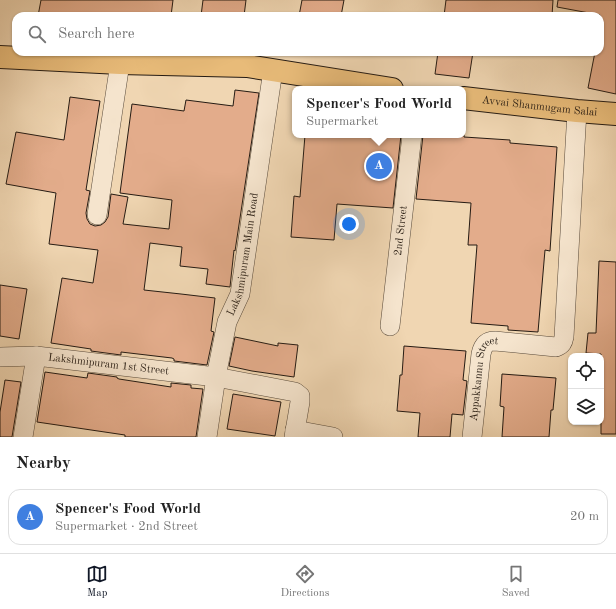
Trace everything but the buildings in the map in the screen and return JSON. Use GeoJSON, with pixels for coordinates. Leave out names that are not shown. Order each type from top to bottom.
{"type":"FeatureCollection","features":[{"type":"Feature","properties":{"kind":"main road"},"geometry":{"type":"LineString","coordinates":[[0,58],[247,66],[373,86]]}},
{"type":"Feature","properties":{"kind":"main road","name":"Avvai Shanmugam Salai"},"geometry":{"type":"LineString","coordinates":[[466,98],[616,114]]}},
{"type":"Feature","properties":{"kind":"street"},"geometry":{"type":"LineString","coordinates":[[97,215],[120,63]]}},
{"type":"Feature","properties":{"kind":"street","name":"Lakshmipuram Main Road"},"geometry":{"type":"LineString","coordinates":[[207,437],[216,377],[227,322],[240,294],[273,70]]}},
{"type":"Feature","properties":{"kind":"street","name":"Appakkannu Street"},"geometry":{"type":"LineString","coordinates":[[472,437],[481,354],[485,343],[495,341],[556,347],[561,345],[564,337],[577,111]]}},
{"type":"Feature","properties":{"kind":"street","name":"2nd Street"},"geometry":{"type":"LineString","coordinates":[[390,326],[412,138]]}},
{"type":"Feature","properties":{"kind":"street"},"geometry":{"type":"LineString","coordinates":[[23,437],[36,356]]}},
{"type":"Feature","properties":{"kind":"street","name":"Lakshmipuram 1st Street"},"geometry":{"type":"LineString","coordinates":[[0,357],[36,356],[216,377],[295,392],[300,396],[300,402],[295,433]]}},
{"type":"Feature","properties":{"kind":"street"},"geometry":{"type":"LineString","coordinates":[[295,433],[333,437]]}},
{"type":"Feature","properties":{"kind":"place","name":"Spencer's Food World"},"geometry":{"type":"Point","coordinates":[379,166]}}]}
